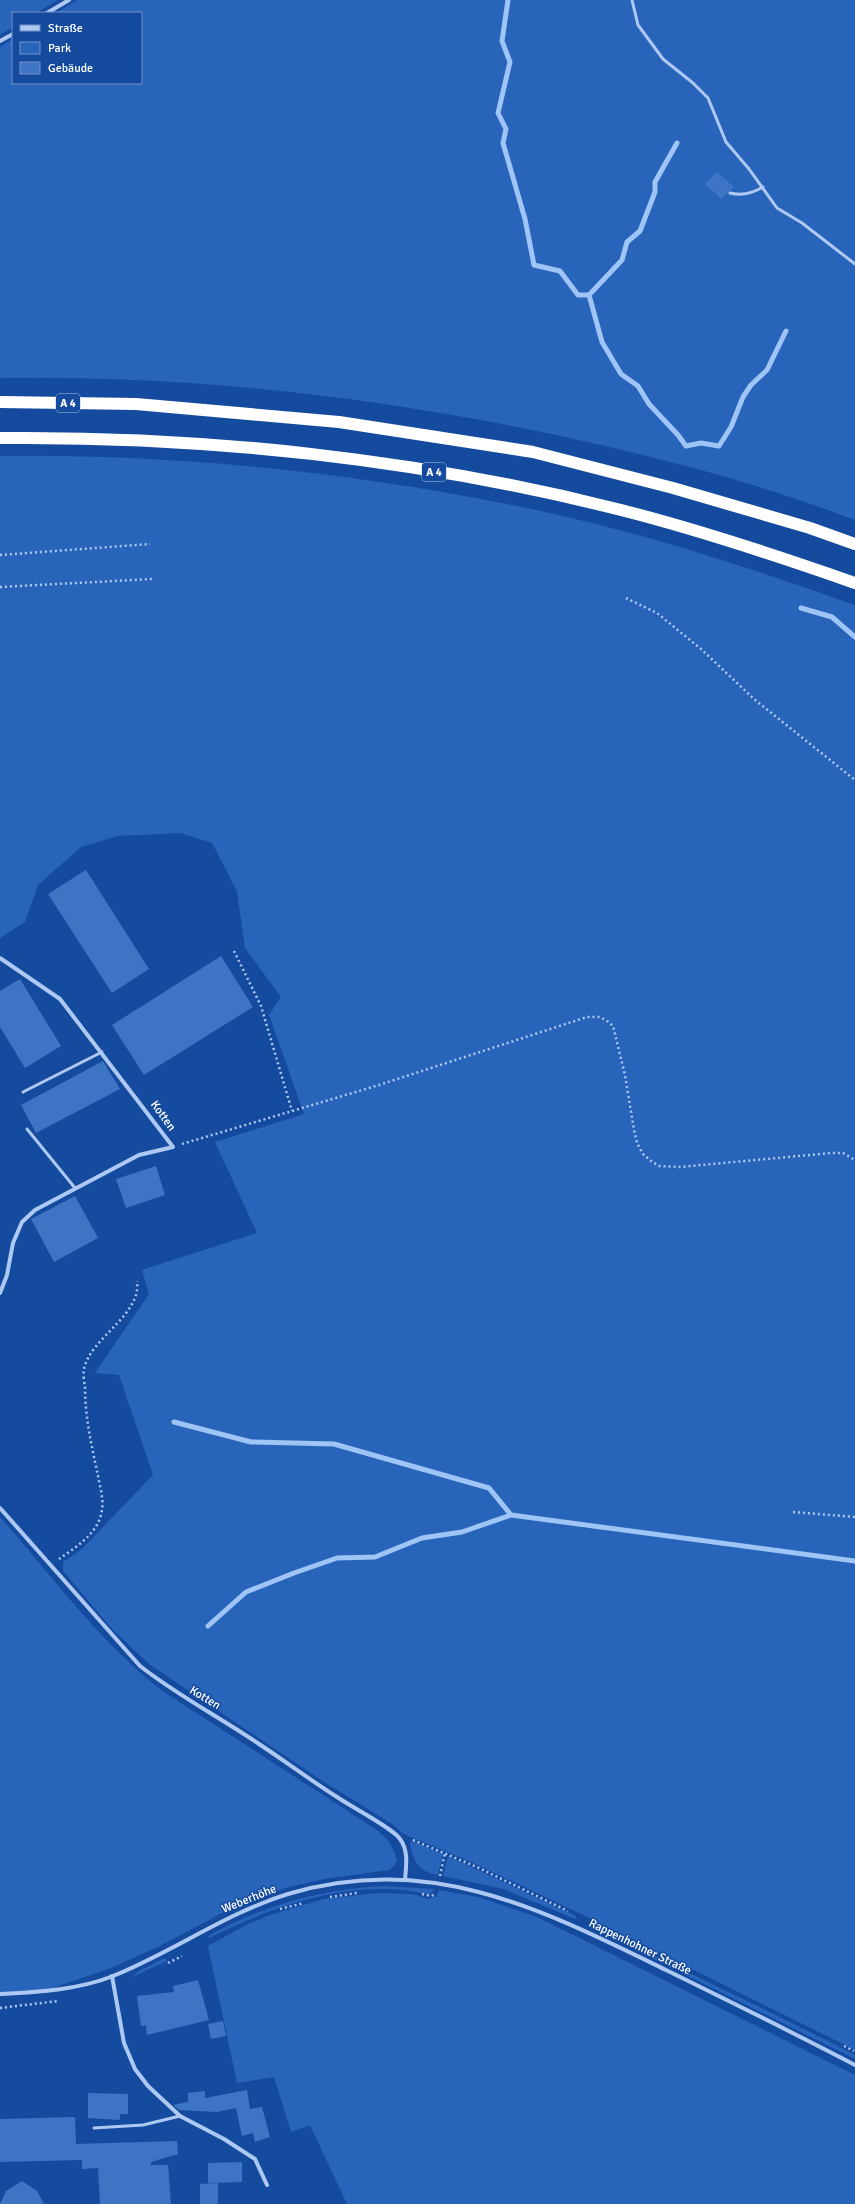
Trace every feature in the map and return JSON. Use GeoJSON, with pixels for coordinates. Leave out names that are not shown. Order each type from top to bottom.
{"type":"FeatureCollection","features":[{"type":"Feature","properties":{"kind":"highway","name":"A 4"},"geometry":{"type":"LineString","coordinates":[[0,402],[136,404],[339,422],[533,452],[673,488],[810,528],[855,544]]}},
{"type":"Feature","properties":{"kind":"highway","name":"A 4"},"geometry":{"type":"LineString","coordinates":[[0,438],[70,437],[173,442],[305,454],[403,467],[527,489],[620,510],[712,535],[855,583]]}},
{"type":"Feature","properties":{"kind":"street"},"geometry":{"type":"LineString","coordinates":[[49,12],[69,0]]}},
{"type":"Feature","properties":{"kind":"street"},"geometry":{"type":"LineString","coordinates":[[0,42],[12,35]]}},
{"type":"Feature","properties":{"kind":"street","name":"Kotten"},"geometry":{"type":"LineString","coordinates":[[0,958],[60,999],[102,1052],[173,1147],[139,1155],[35,1210],[22,1222],[13,1243],[7,1275],[0,1293]]}},
{"type":"Feature","properties":{"kind":"street","name":"Kotten"},"geometry":{"type":"LineString","coordinates":[[0,1508],[140,1666],[167,1687],[253,1740],[317,1784],[393,1831],[400,1839]]}},
{"type":"Feature","properties":{"kind":"street"},"geometry":{"type":"LineString","coordinates":[[400,1839],[405,1849],[407,1863],[405,1880]]}},
{"type":"Feature","properties":{"kind":"street","name":"Weberhöhe"},"geometry":{"type":"LineString","coordinates":[[0,1994],[41,1992],[77,1986],[112,1976],[227,1918],[283,1896],[343,1883],[383,1879],[405,1880]]}},
{"type":"Feature","properties":{"kind":"street","name":"Rappenhohner Straße"},"geometry":{"type":"LineString","coordinates":[[405,1880],[439,1882],[508,1900],[564,1922],[746,2010],[855,2065]]}},
{"type":"Feature","properties":{"kind":"street"},"geometry":{"type":"LineString","coordinates":[[112,1976],[124,2043],[135,2069],[148,2086],[180,2116],[224,2139],[255,2159],[267,2185]]}},
{"type":"Feature","properties":{"kind":"lane"},"geometry":{"type":"LineString","coordinates":[[632,0],[638,25],[662,59],[694,82],[708,98],[726,142],[763,187],[777,208],[802,223],[855,264]]}},
{"type":"Feature","properties":{"kind":"lane"},"geometry":{"type":"LineString","coordinates":[[730,193],[736,195],[754,192],[763,187]]}},
{"type":"Feature","properties":{"kind":"lane"},"geometry":{"type":"LineString","coordinates":[[23,1092],[102,1052]]}},
{"type":"Feature","properties":{"kind":"lane"},"geometry":{"type":"LineString","coordinates":[[27,1129],[75,1188]]}},
{"type":"Feature","properties":{"kind":"lane"},"geometry":{"type":"LineString","coordinates":[[94,2128],[143,2125],[180,2116]]}},
{"type":"Feature","properties":{"kind":"path"},"geometry":{"type":"LineString","coordinates":[[0,555],[150,544]]}},
{"type":"Feature","properties":{"kind":"path"},"geometry":{"type":"LineString","coordinates":[[0,588],[152,579]]}},
{"type":"Feature","properties":{"kind":"path"},"geometry":{"type":"LineString","coordinates":[[626,598],[662,618],[701,649],[754,700],[855,780]]}},
{"type":"Feature","properties":{"kind":"path"},"geometry":{"type":"LineString","coordinates":[[234,951],[261,1006],[292,1111]]}},
{"type":"Feature","properties":{"kind":"path"},"geometry":{"type":"LineString","coordinates":[[173,1147],[241,1128],[386,1083],[587,1017],[599,1017],[606,1020],[613,1026],[625,1075],[637,1143],[643,1154],[650,1161],[659,1166],[680,1167],[831,1153],[843,1153],[855,1160]]}},
{"type":"Feature","properties":{"kind":"path"},"geometry":{"type":"LineString","coordinates":[[50,1564],[81,1544],[97,1524],[102,1510],[100,1487],[86,1420],[84,1368],[94,1351],[134,1303],[139,1291],[137,1280]]}},
{"type":"Feature","properties":{"kind":"path"},"geometry":{"type":"LineString","coordinates":[[793,1512],[855,1517]]}},
{"type":"Feature","properties":{"kind":"path"},"geometry":{"type":"LineString","coordinates":[[400,1839],[410,1839],[445,1853],[435,1894],[431,1896],[419,1893]]}},
{"type":"Feature","properties":{"kind":"path"},"geometry":{"type":"LineString","coordinates":[[323,1898],[360,1893]]}},
{"type":"Feature","properties":{"kind":"path"},"geometry":{"type":"LineString","coordinates":[[279,1910],[310,1901]]}},
{"type":"Feature","properties":{"kind":"path"},"geometry":{"type":"LineString","coordinates":[[162,1966],[186,1954]]}},
{"type":"Feature","properties":{"kind":"path"},"geometry":{"type":"LineString","coordinates":[[0,2008],[62,2001]]}},
{"type":"Feature","properties":{"kind":"green space"},"geometry":{"type":"Polygon","coordinates":[[[0,0],[58,0],[38,12],[12,12],[12,28],[0,35],[0,0]]]}},
{"type":"Feature","properties":{"kind":"green space"},"geometry":{"type":"Polygon","coordinates":[[[77,0],[855,0],[855,520],[782,494],[632,452],[487,421],[418,409],[349,399],[210,384],[70,378],[0,378],[0,47],[12,40],[12,84],[142,84],[142,12],[58,12],[77,0]]]}},
{"type":"Feature","properties":{"kind":"green space"},"geometry":{"type":"Polygon","coordinates":[[[0,456],[135,458],[202,462],[337,476],[470,497],[576,519],[657,540],[855,605],[855,2050],[585,1916],[480,1866],[404,1834],[392,1824],[321,1780],[149,1664],[113,1630],[63,1571],[63,1562],[82,1549],[153,1475],[119,1375],[95,1373],[149,1294],[142,1270],[257,1233],[215,1142],[304,1114],[269,1015],[281,997],[245,948],[237,891],[212,843],[181,833],[118,836],[81,847],[38,885],[25,922],[0,938],[0,456]]]}},
{"type":"Feature","properties":{"kind":"green space"},"geometry":{"type":"Polygon","coordinates":[[[0,1517],[78,1609],[119,1653],[141,1673],[164,1692],[377,1830],[388,1840],[395,1853],[397,1860],[394,1866],[389,1870],[324,1879],[289,1887],[255,1898],[226,1911],[160,1946],[111,1968],[41,1992],[0,1994],[0,1517]]]}},
{"type":"Feature","properties":{"kind":"green space"},"geometry":{"type":"Polygon","coordinates":[[[412,1841],[443,1854],[438,1875],[431,1874],[418,1865],[411,1850],[410,1843],[412,1841]]]}},
{"type":"Feature","properties":{"kind":"green space"},"geometry":{"type":"Polygon","coordinates":[[[448,1856],[576,1916],[575,1919],[503,1889],[443,1876],[448,1856]]]}},
{"type":"Feature","properties":{"kind":"green space"},"geometry":{"type":"Polygon","coordinates":[[[383,1886],[435,1889],[430,1894],[394,1889],[369,1889],[322,1896],[276,1909],[231,1927],[209,1938],[208,1936],[249,1916],[292,1901],[337,1891],[383,1886]]]}},
{"type":"Feature","properties":{"kind":"green space"},"geometry":{"type":"Polygon","coordinates":[[[439,1890],[478,1897],[537,1917],[855,2075],[855,2204],[347,2204],[310,2125],[291,2132],[274,2077],[237,2083],[208,1946],[248,1924],[270,1915],[324,1899],[377,1893],[413,1894],[429,1899],[437,1896],[439,1890]]]}},
{"type":"Feature","properties":{"kind":"green space"},"geometry":{"type":"Polygon","coordinates":[[[590,1924],[830,2042],[855,2055],[855,2059],[589,1927],[590,1924]]]}},
{"type":"Feature","properties":{"kind":"green space"},"geometry":{"type":"Polygon","coordinates":[[[165,1958],[167,1961],[132,1977],[139,1971],[165,1958]]]}},
{"type":"Feature","properties":{"kind":"building"},"geometry":{"type":"Polygon","coordinates":[[[717,172],[734,187],[721,199],[705,184],[717,172]]]}},
{"type":"Feature","properties":{"kind":"building"},"geometry":{"type":"Polygon","coordinates":[[[86,870],[149,969],[112,993],[48,894],[86,870]]]}},
{"type":"Feature","properties":{"kind":"building"},"geometry":{"type":"Polygon","coordinates":[[[221,956],[253,1007],[144,1075],[112,1025],[221,956]]]}},
{"type":"Feature","properties":{"kind":"building"},"geometry":{"type":"Polygon","coordinates":[[[20,979],[61,1046],[25,1068],[0,1027],[0,991],[20,979]]]}},
{"type":"Feature","properties":{"kind":"building"},"geometry":{"type":"Polygon","coordinates":[[[103,1061],[120,1089],[36,1133],[21,1105],[103,1061]]]}},
{"type":"Feature","properties":{"kind":"building"},"geometry":{"type":"Polygon","coordinates":[[[156,1166],[165,1195],[126,1208],[116,1179],[156,1166]]]}},
{"type":"Feature","properties":{"kind":"building"},"geometry":{"type":"Polygon","coordinates":[[[75,1196],[98,1238],[54,1262],[31,1219],[75,1196]]]}},
{"type":"Feature","properties":{"kind":"building"},"geometry":{"type":"Polygon","coordinates":[[[198,1980],[209,2020],[147,2035],[146,2025],[141,2026],[137,1996],[174,1992],[173,1986],[198,1980]]]}},
{"type":"Feature","properties":{"kind":"building"},"geometry":{"type":"Polygon","coordinates":[[[223,2021],[226,2036],[211,2039],[208,2024],[223,2021]]]}},
{"type":"Feature","properties":{"kind":"building"},"geometry":{"type":"Polygon","coordinates":[[[247,2090],[250,2109],[262,2107],[270,2137],[255,2142],[253,2133],[242,2136],[236,2108],[217,2112],[179,2110],[173,2105],[188,2102],[188,2093],[205,2091],[205,2098],[247,2090]]]}},
{"type":"Feature","properties":{"kind":"building"},"geometry":{"type":"Polygon","coordinates":[[[88,2093],[128,2094],[128,2114],[120,2114],[120,2120],[88,2118],[88,2093]]]}},
{"type":"Feature","properties":{"kind":"building"},"geometry":{"type":"Polygon","coordinates":[[[75,2117],[76,2144],[177,2141],[178,2154],[151,2162],[151,2165],[168,2165],[171,2204],[100,2204],[98,2168],[82,2169],[82,2160],[0,2162],[0,2119],[75,2117]]]}},
{"type":"Feature","properties":{"kind":"building"},"geometry":{"type":"Polygon","coordinates":[[[242,2162],[242,2182],[208,2183],[208,2163],[242,2162]]]}},
{"type":"Feature","properties":{"kind":"building"},"geometry":{"type":"Polygon","coordinates":[[[22,2181],[37,2191],[44,2204],[0,2204],[6,2191],[22,2181]]]}},
{"type":"Feature","properties":{"kind":"building"},"geometry":{"type":"Polygon","coordinates":[[[218,2183],[218,2204],[200,2204],[200,2184],[218,2183]]]}},
{"type":"Feature","properties":{"kind":"waterway"},"geometry":{"type":"LineString","coordinates":[[508,0],[502,41],[510,62],[498,113],[506,129],[503,143],[525,219],[534,265],[560,271],[578,295],[589,295],[602,342],[621,374],[638,386],[649,404],[678,435],[686,446],[701,443],[719,446],[731,427],[743,397],[751,385],[767,370],[786,331]]}},
{"type":"Feature","properties":{"kind":"waterway"},"geometry":{"type":"LineString","coordinates":[[589,295],[622,260],[627,242],[640,231],[655,192],[655,182],[677,143]]}},
{"type":"Feature","properties":{"kind":"waterway"},"geometry":{"type":"LineString","coordinates":[[801,608],[832,617],[855,637]]}},
{"type":"Feature","properties":{"kind":"waterway"},"geometry":{"type":"LineString","coordinates":[[174,1422],[251,1442],[334,1444],[489,1488],[511,1515],[855,1561]]}},
{"type":"Feature","properties":{"kind":"waterway"},"geometry":{"type":"LineString","coordinates":[[208,1626],[246,1592],[294,1573],[337,1558],[375,1557],[422,1538],[462,1532],[511,1515]]}}]}
